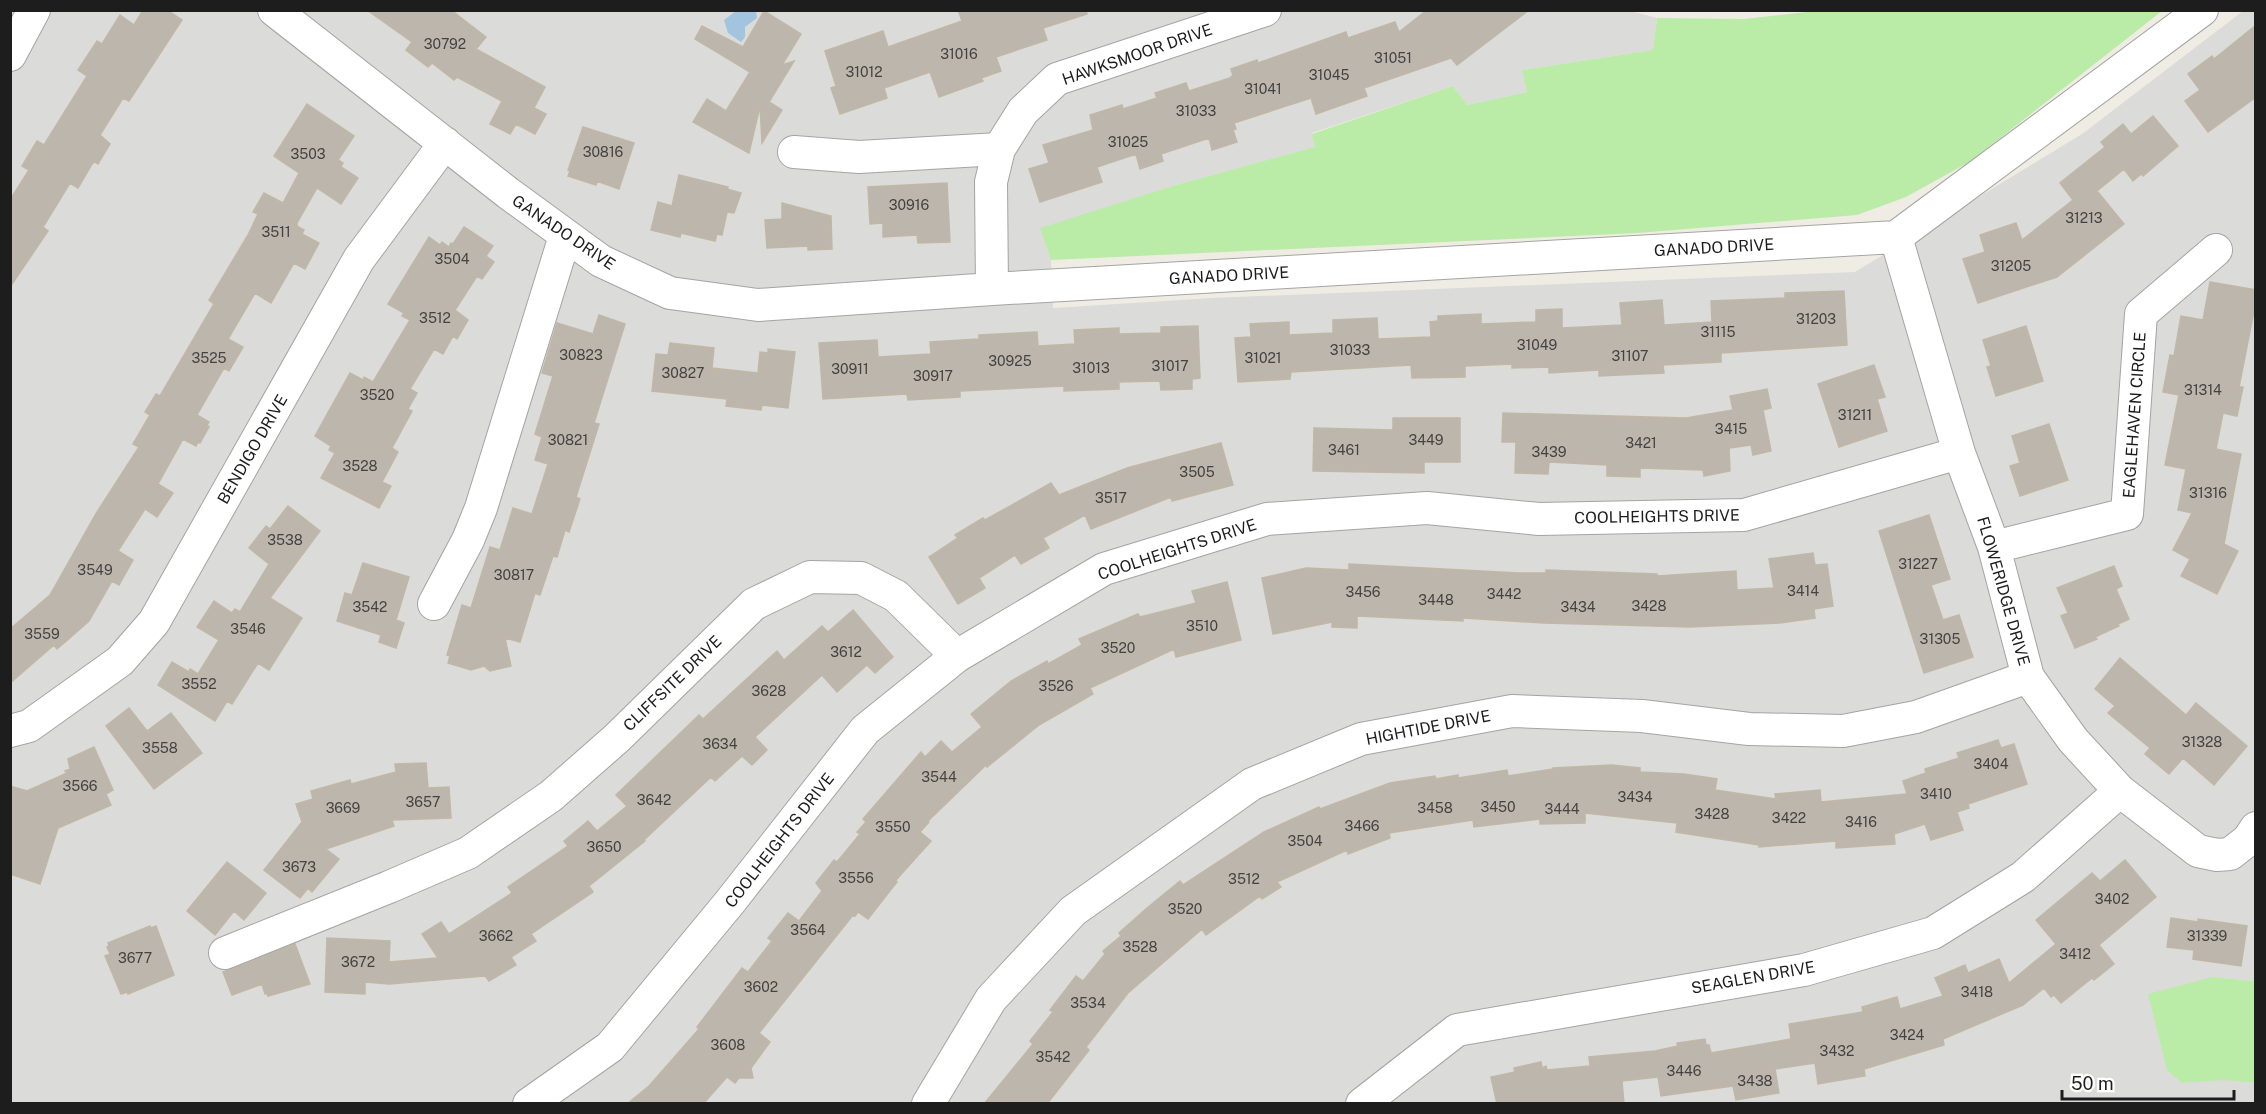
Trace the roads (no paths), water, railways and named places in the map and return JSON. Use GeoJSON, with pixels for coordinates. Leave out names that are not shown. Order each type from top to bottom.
{"type":"FeatureCollection","features":[{"type":"Feature","properties":{"kind":"street"},"geometry":{"type":"LineString","coordinates":[[10,55],[34,10]]}},
{"type":"Feature","properties":{"kind":"street","name":"GANADO DRIVE"},"geometry":{"type":"LineString","coordinates":[[274,10],[565,236],[602,261],[670,293],[758,305],[992,289],[1896,237]]}},
{"type":"Feature","properties":{"kind":"street","name":"HAWKSMOOR DRIVE"},"geometry":{"type":"LineString","coordinates":[[992,289],[991,182],[999,149],[1023,111],[1057,79],[1265,10]]}},
{"type":"Feature","properties":{"kind":"street"},"geometry":{"type":"LineString","coordinates":[[1896,237],[2202,10]]}},
{"type":"Feature","properties":{"kind":"street","name":"BENDIGO DRIVE"},"geometry":{"type":"LineString","coordinates":[[20,729],[120,661],[154,622],[359,259],[445,142]]}},
{"type":"Feature","properties":{"kind":"street"},"geometry":{"type":"LineString","coordinates":[[794,152],[859,157],[999,149]]}},
{"type":"Feature","properties":{"kind":"street"},"geometry":{"type":"LineString","coordinates":[[434,604],[468,540],[481,508],[565,236]]}},
{"type":"Feature","properties":{"kind":"street","name":"FLOWERIDGE DRIVE"},"geometry":{"type":"LineString","coordinates":[[1896,237],[1959,453],[1994,547],[2028,677],[2073,740],[2120,791],[2198,851],[2217,855],[2230,854],[2248,840],[2256,828]]}},
{"type":"Feature","properties":{"kind":"street","name":"EAGLEHAVEN CIRCLE"},"geometry":{"type":"LineString","coordinates":[[1994,547],[2127,514],[2141,314],[2216,250]]}},
{"type":"Feature","properties":{"kind":"street","name":"COOLHEIGHTS DRIVE"},"geometry":{"type":"LineString","coordinates":[[529,1104],[610,1047],[730,902],[865,730],[957,656],[1104,569],[1267,519],[1427,508],[1539,519],[1744,515],[1959,453]]}},
{"type":"Feature","properties":{"kind":"street","name":"CLIFFSITE DRIVE"},"geometry":{"type":"LineString","coordinates":[[225,952],[468,853],[551,796],[617,738],[754,604],[810,577],[861,578],[896,596],[957,656]]}},
{"type":"Feature","properties":{"kind":"street","name":"HIGHTIDE DRIVE"},"geometry":{"type":"LineString","coordinates":[[928,1104],[991,999],[1073,911],[1252,784],[1361,740],[1512,711],[1642,716],[1749,729],[1843,730],[1916,717],[2028,677]]}},
{"type":"Feature","properties":{"kind":"street","name":"SEAGLEN DRIVE"},"geometry":{"type":"LineString","coordinates":[[1362,1104],[1457,1030],[1804,970],[1934,933],[2023,877],[2120,791]]}},
{"type":"Feature","properties":{"kind":"water"},"geometry":{"type":"Polygon","coordinates":[[[736,11],[756,11],[757,18],[745,27],[745,37],[741,42],[728,33],[724,20],[736,11]]]}}]}
